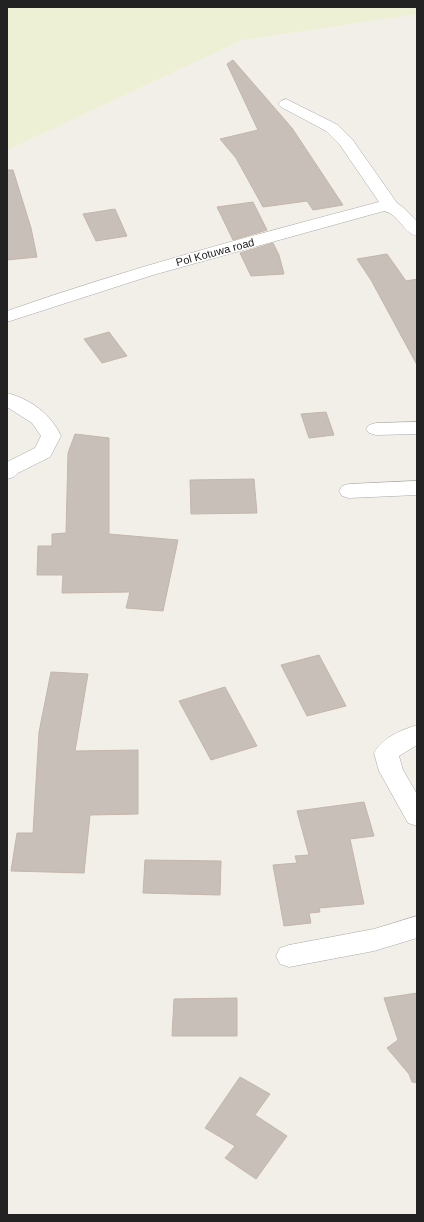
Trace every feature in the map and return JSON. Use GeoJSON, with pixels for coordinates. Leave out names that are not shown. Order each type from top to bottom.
{"type":"FeatureCollection","features":[{"type":"Feature","properties":{"kind":"street"},"geometry":{"type":"LineString","coordinates":[[286,104],[332,128],[346,142],[390,206],[417,231]]}},
{"type":"Feature","properties":{"kind":"street","name":"Pol Kotuwa road"},"geometry":{"type":"LineString","coordinates":[[7,318],[38,306],[181,261],[390,206]]}},
{"type":"Feature","properties":{"kind":"street"},"geometry":{"type":"LineString","coordinates":[[7,399],[26,409],[48,425],[52,436],[43,452],[7,472]]}},
{"type":"Feature","properties":{"kind":"street"},"geometry":{"type":"LineString","coordinates":[[376,429],[417,428]]}},
{"type":"Feature","properties":{"kind":"street"},"geometry":{"type":"LineString","coordinates":[[349,492],[417,488]]}},
{"type":"Feature","properties":{"kind":"street"},"geometry":{"type":"LineString","coordinates":[[417,734],[394,746],[386,754],[391,771],[417,816]]}},
{"type":"Feature","properties":{"kind":"street"},"geometry":{"type":"LineString","coordinates":[[289,956],[374,940],[417,927]]}},
{"type":"Feature","properties":{"kind":"green space"},"geometry":{"type":"Polygon","coordinates":[[[7,7],[417,7],[417,14],[242,40],[7,150],[7,7]]]}},
{"type":"Feature","properties":{"kind":"building"},"geometry":{"type":"Polygon","coordinates":[[[233,60],[292,128],[343,205],[313,210],[307,201],[263,207],[236,158],[220,139],[258,130],[227,64],[233,60]]]}},
{"type":"Feature","properties":{"kind":"building"},"geometry":{"type":"Polygon","coordinates":[[[7,170],[13,170],[31,228],[37,257],[7,260],[7,170]]]}},
{"type":"Feature","properties":{"kind":"building"},"geometry":{"type":"Polygon","coordinates":[[[253,202],[267,230],[233,240],[217,207],[253,202]]]}},
{"type":"Feature","properties":{"kind":"building"},"geometry":{"type":"Polygon","coordinates":[[[115,209],[127,236],[96,241],[83,214],[115,209]]]}},
{"type":"Feature","properties":{"kind":"building"},"geometry":{"type":"Polygon","coordinates":[[[273,243],[279,255],[284,274],[251,276],[240,253],[273,243]]]}},
{"type":"Feature","properties":{"kind":"building"},"geometry":{"type":"Polygon","coordinates":[[[387,254],[406,281],[417,279],[417,365],[371,280],[357,259],[387,254]]]}},
{"type":"Feature","properties":{"kind":"building"},"geometry":{"type":"Polygon","coordinates":[[[109,332],[127,356],[102,363],[84,339],[109,332]]]}},
{"type":"Feature","properties":{"kind":"building"},"geometry":{"type":"Polygon","coordinates":[[[326,412],[334,435],[309,438],[301,414],[326,412]]]}},
{"type":"Feature","properties":{"kind":"building"},"geometry":{"type":"Polygon","coordinates":[[[75,434],[109,438],[109,534],[178,540],[163,611],[126,608],[130,592],[62,593],[63,575],[37,575],[38,546],[52,546],[52,534],[66,533],[68,453],[75,434]]]}},
{"type":"Feature","properties":{"kind":"building"},"geometry":{"type":"Polygon","coordinates":[[[254,479],[257,513],[191,514],[190,480],[254,479]]]}},
{"type":"Feature","properties":{"kind":"building"},"geometry":{"type":"Polygon","coordinates":[[[319,655],[346,706],[307,716],[281,665],[319,655]]]}},
{"type":"Feature","properties":{"kind":"building"},"geometry":{"type":"Polygon","coordinates":[[[51,672],[88,674],[75,751],[138,750],[138,814],[90,815],[84,873],[11,871],[17,833],[33,833],[39,732],[51,672]]]}},
{"type":"Feature","properties":{"kind":"building"},"geometry":{"type":"Polygon","coordinates":[[[225,687],[257,746],[211,760],[179,701],[225,687]]]}},
{"type":"Feature","properties":{"kind":"building"},"geometry":{"type":"Polygon","coordinates":[[[364,802],[374,836],[350,839],[364,904],[319,908],[320,912],[309,913],[311,923],[284,926],[273,865],[297,863],[295,856],[309,855],[297,811],[364,802]]]}},
{"type":"Feature","properties":{"kind":"building"},"geometry":{"type":"Polygon","coordinates":[[[145,860],[221,861],[220,895],[143,893],[145,860]]]}},
{"type":"Feature","properties":{"kind":"building"},"geometry":{"type":"Polygon","coordinates":[[[417,993],[417,1083],[412,1082],[409,1074],[387,1048],[398,1040],[384,998],[417,993]]]}},
{"type":"Feature","properties":{"kind":"building"},"geometry":{"type":"Polygon","coordinates":[[[237,998],[237,1036],[172,1036],[174,999],[237,998]]]}},
{"type":"Feature","properties":{"kind":"building"},"geometry":{"type":"Polygon","coordinates":[[[240,1077],[270,1094],[255,1115],[287,1136],[256,1179],[225,1158],[235,1146],[205,1128],[240,1077]]]}}]}
